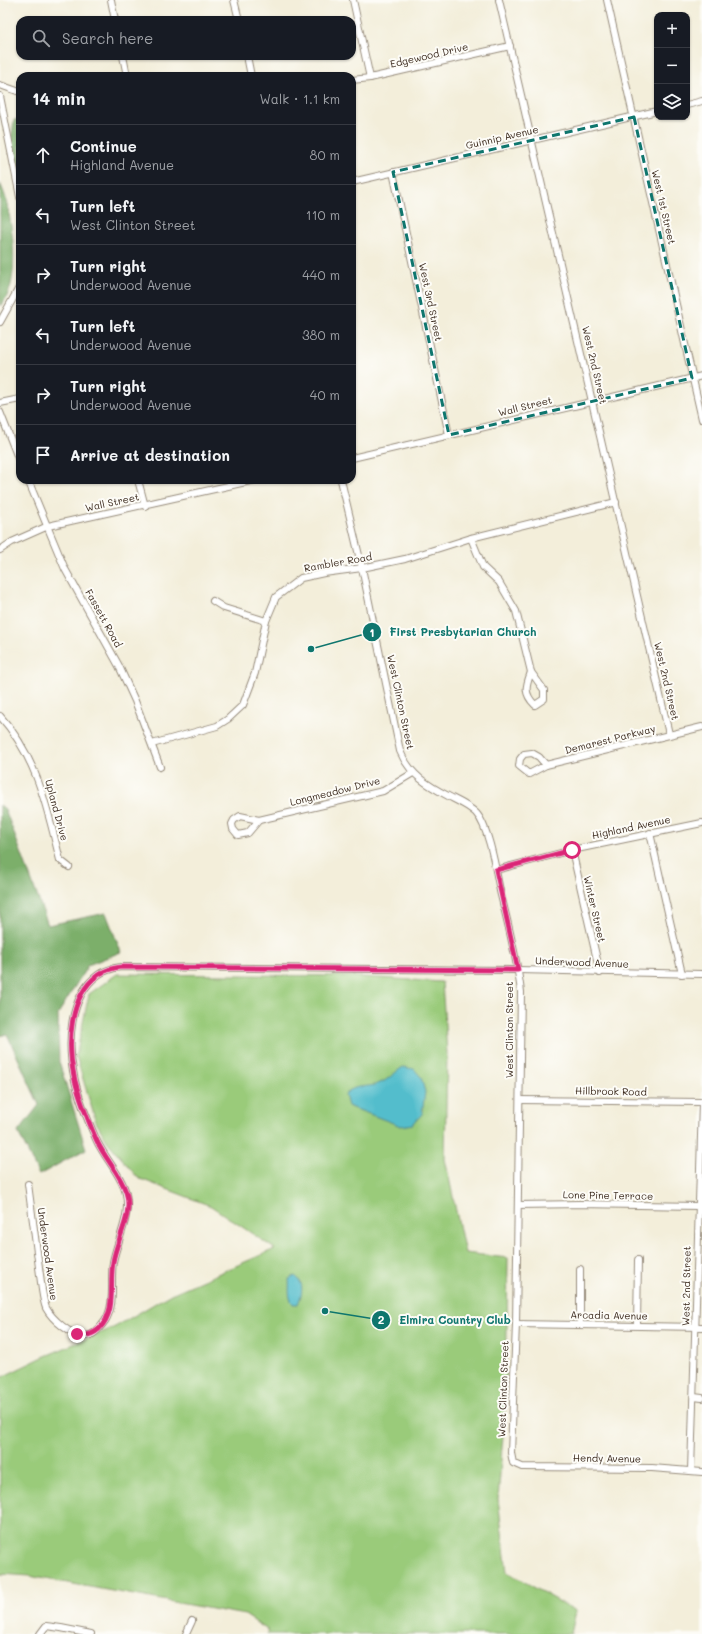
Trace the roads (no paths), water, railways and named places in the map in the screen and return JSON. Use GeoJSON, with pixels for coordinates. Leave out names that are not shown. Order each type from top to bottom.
{"type":"FeatureCollection","features":[{"type":"Feature","properties":{"kind":"street"},"geometry":{"type":"LineString","coordinates":[[111,0],[114,16]]}},
{"type":"Feature","properties":{"kind":"street"},"geometry":{"type":"LineString","coordinates":[[234,0],[238,16]]}},
{"type":"Feature","properties":{"kind":"street"},"geometry":{"type":"LineString","coordinates":[[353,0],[370,78]]}},
{"type":"Feature","properties":{"kind":"street","name":"West 2nd Street"},"geometry":{"type":"LineString","coordinates":[[499,0],[593,400],[669,734]]}},
{"type":"Feature","properties":{"kind":"street","name":"West 1st Street"},"geometry":{"type":"LineString","coordinates":[[607,0],[702,419]]}},
{"type":"Feature","properties":{"kind":"street","name":"Edgewood Drive"},"geometry":{"type":"LineString","coordinates":[[356,80],[370,78],[510,46]]}},
{"type":"Feature","properties":{"kind":"street"},"geometry":{"type":"LineString","coordinates":[[124,60],[126,72]]}},
{"type":"Feature","properties":{"kind":"street"},"geometry":{"type":"LineString","coordinates":[[247,60],[250,72]]}},
{"type":"Feature","properties":{"kind":"street"},"geometry":{"type":"LineString","coordinates":[[0,85],[16,91]]}},
{"type":"Feature","properties":{"kind":"street"},"geometry":{"type":"LineString","coordinates":[[0,97],[16,177]]}},
{"type":"Feature","properties":{"kind":"street"},"geometry":{"type":"LineString","coordinates":[[690,104],[702,101]]}},
{"type":"Feature","properties":{"kind":"street","name":"Guinnip Avenue"},"geometry":{"type":"LineString","coordinates":[[356,181],[654,112]]}},
{"type":"Feature","properties":{"kind":"street","name":"West 3rd Street"},"geometry":{"type":"LineString","coordinates":[[393,172],[449,435]]}},
{"type":"Feature","properties":{"kind":"street"},"geometry":{"type":"LineString","coordinates":[[0,322],[16,293]]}},
{"type":"Feature","properties":{"kind":"street","name":"Wall Street"},"geometry":{"type":"LineString","coordinates":[[356,457],[593,400],[702,376]]}},
{"type":"Feature","properties":{"kind":"street"},"geometry":{"type":"LineString","coordinates":[[0,403],[16,400]]}},
{"type":"Feature","properties":{"kind":"street"},"geometry":{"type":"LineString","coordinates":[[0,412],[16,453]]}},
{"type":"Feature","properties":{"kind":"street","name":"Fassett Road"},"geometry":{"type":"LineString","coordinates":[[30,484],[65,569],[119,666],[135,701],[160,767]]}},
{"type":"Feature","properties":{"kind":"street"},"geometry":{"type":"LineString","coordinates":[[139,484],[145,506]]}},
{"type":"Feature","properties":{"kind":"street","name":"Wall Street"},"geometry":{"type":"LineString","coordinates":[[0,550],[12,542],[48,526],[145,506],[238,484]]}},
{"type":"Feature","properties":{"kind":"street","name":"West Clinton Street"},"geometry":{"type":"LineString","coordinates":[[342,484],[362,568],[400,751],[405,763],[413,773],[434,788],[460,802],[476,813],[485,830],[496,870],[518,970],[521,992],[520,1100],[516,1324],[511,1453],[513,1463]]}},
{"type":"Feature","properties":{"kind":"street","name":"Rambler Road"},"geometry":{"type":"LineString","coordinates":[[152,744],[217,726],[228,719],[243,705],[255,673],[266,621],[276,597],[301,578],[324,573],[362,568],[405,558],[471,538],[616,502]]}},
{"type":"Feature","properties":{"kind":"street"},"geometry":{"type":"LineString","coordinates":[[471,538],[483,567],[499,582],[516,611],[531,672],[544,690],[544,699],[535,705],[530,700],[526,691],[531,672]]}},
{"type":"Feature","properties":{"kind":"street"},"geometry":{"type":"LineString","coordinates":[[213,601],[224,608],[266,621]]}},
{"type":"Feature","properties":{"kind":"street","name":"Upland Drive"},"geometry":{"type":"LineString","coordinates":[[0,716],[19,741],[38,778],[45,798],[60,860],[69,867]]}},
{"type":"Feature","properties":{"kind":"street","name":"Demarest Parkway"},"geometry":{"type":"LineString","coordinates":[[546,765],[702,727]]}},
{"type":"Feature","properties":{"kind":"street","name":"Longmeadow Drive"},"geometry":{"type":"LineString","coordinates":[[259,820],[383,791],[413,773]]}},
{"type":"Feature","properties":{"kind":"street","name":"Highland Avenue"},"geometry":{"type":"LineString","coordinates":[[496,870],[572,850],[702,823]]}},
{"type":"Feature","properties":{"kind":"street"},"geometry":{"type":"LineString","coordinates":[[650,833],[682,974]]}},
{"type":"Feature","properties":{"kind":"street","name":"Winter Street"},"geometry":{"type":"LineString","coordinates":[[572,850],[600,973]]}},
{"type":"Feature","properties":{"kind":"street","name":"Underwood Avenue"},"geometry":{"type":"LineString","coordinates":[[28,1184],[42,1290],[46,1307],[52,1317],[66,1329],[85,1336],[95,1332],[107,1318],[111,1304],[113,1262],[128,1205],[126,1192],[96,1139],[78,1092],[73,1075],[71,1039],[74,1014],[80,997],[87,986],[98,975],[110,969],[129,967],[518,970],[600,973],[702,974]]}},
{"type":"Feature","properties":{"kind":"street","name":"Hillbrook Road"},"geometry":{"type":"LineString","coordinates":[[520,1100],[702,1102]]}},
{"type":"Feature","properties":{"kind":"street","name":"West 2nd Street"},"geometry":{"type":"LineString","coordinates":[[691,1471],[699,1327],[698,1206],[702,1102]]}},
{"type":"Feature","properties":{"kind":"street","name":"Lone Pine Terrace"},"geometry":{"type":"LineString","coordinates":[[518,1205],[580,1204],[698,1206]]}},
{"type":"Feature","properties":{"kind":"street"},"geometry":{"type":"LineString","coordinates":[[637,1325],[638,1260]]}},
{"type":"Feature","properties":{"kind":"street"},"geometry":{"type":"LineString","coordinates":[[580,1269],[580,1325]]}},
{"type":"Feature","properties":{"kind":"street","name":"Arcadia Avenue"},"geometry":{"type":"LineString","coordinates":[[516,1324],[699,1327]]}},
{"type":"Feature","properties":{"kind":"street"},"geometry":{"type":"LineString","coordinates":[[694,1398],[702,1398]]}},
{"type":"Feature","properties":{"kind":"street","name":"Hendy Avenue"},"geometry":{"type":"LineString","coordinates":[[513,1463],[522,1467],[652,1468],[702,1472]]}},
{"type":"Feature","properties":{"kind":"street"},"geometry":{"type":"LineString","coordinates":[[186,1634],[192,1621]]}},
{"type":"Feature","properties":{"kind":"street"},"geometry":{"type":"LineString","coordinates":[[40,1634],[46,1626],[91,1634]]}},
{"type":"Feature","properties":{"kind":"water"},"geometry":{"type":"Polygon","coordinates":[[[403,1067],[414,1069],[421,1077],[425,1092],[422,1114],[413,1124],[401,1126],[348,1106],[345,1095],[349,1091],[380,1083],[403,1067]]]}},
{"type":"Feature","properties":{"kind":"water"},"geometry":{"type":"Polygon","coordinates":[[[295,1276],[300,1282],[302,1289],[298,1304],[293,1304],[289,1295],[289,1279],[295,1276]]]}},
{"type":"Feature","properties":{"kind":"place","name":"First Presbytarian Church"},"geometry":{"type":"Point","coordinates":[311,649]}},
{"type":"Feature","properties":{"kind":"place","name":"Elmira Country Club"},"geometry":{"type":"Point","coordinates":[325,1311]}}]}
